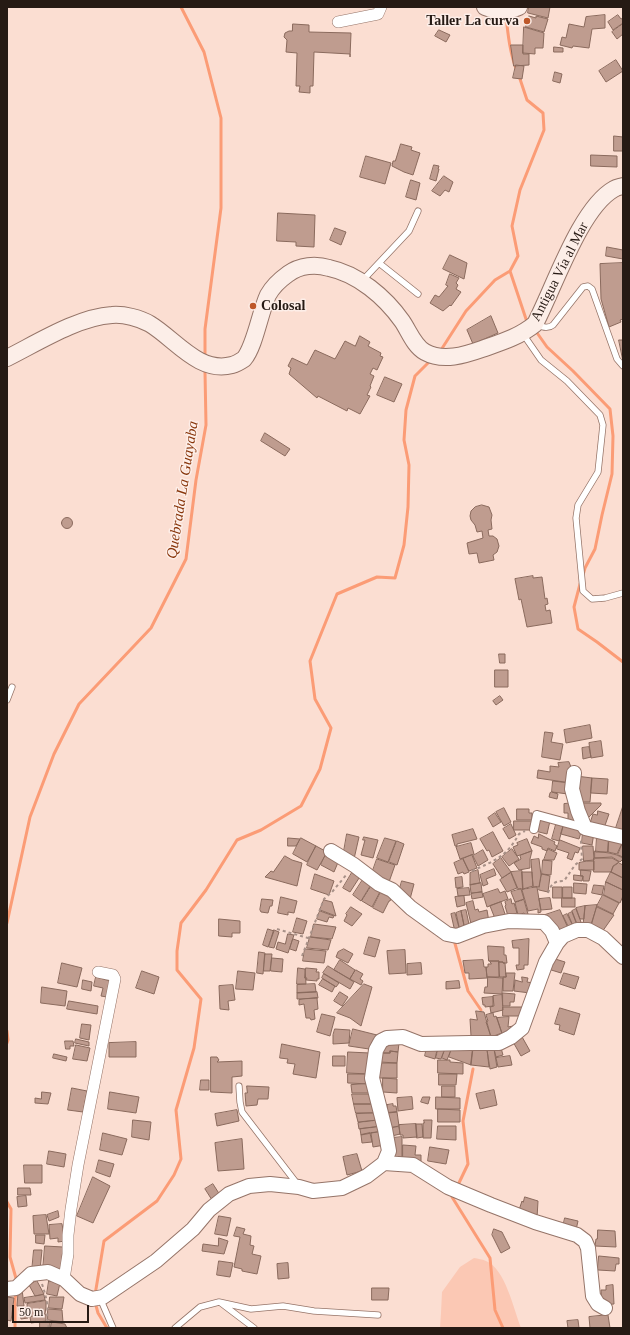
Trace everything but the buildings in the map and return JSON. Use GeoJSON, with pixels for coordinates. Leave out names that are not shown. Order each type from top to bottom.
{"type":"FeatureCollection","features":[{"type":"Feature","properties":{"kind":"main road"},"geometry":{"type":"LineString","coordinates":[[484,7],[497,11],[509,12],[519,7]]}},
{"type":"Feature","properties":{"kind":"main road","name":"Antigua Vía al Mar"},"geometry":{"type":"LineString","coordinates":[[7,358],[93,317],[114,315],[132,317],[149,323],[179,347],[197,359],[210,365],[232,365],[243,360],[249,350],[269,294],[279,280],[292,271],[310,266],[329,268],[345,273],[361,282],[387,304],[401,320],[414,341],[424,352],[450,357],[468,354],[529,328],[576,236],[589,215],[601,200],[614,188],[623,186]]}},
{"type":"Feature","properties":{"kind":"street"},"geometry":{"type":"LineString","coordinates":[[338,22],[378,14],[381,7]]}},
{"type":"Feature","properties":{"kind":"street"},"geometry":{"type":"LineString","coordinates":[[574,773],[572,789],[578,811],[585,828]]}},
{"type":"Feature","properties":{"kind":"street"},"geometry":{"type":"LineString","coordinates":[[534,829],[537,815],[623,837]]}},
{"type":"Feature","properties":{"kind":"street"},"geometry":{"type":"LineString","coordinates":[[331,851],[354,865],[379,884],[392,890],[411,908],[447,934],[457,936],[483,926],[509,921],[544,922],[552,930],[557,943]]}},
{"type":"Feature","properties":{"kind":"street"},"geometry":{"type":"LineString","coordinates":[[7,1289],[16,1288],[31,1274],[48,1272],[64,1279],[80,1294],[92,1299],[100,1298],[156,1261],[193,1229],[209,1210],[229,1194],[249,1186],[270,1184],[299,1186],[313,1190],[342,1188],[368,1176],[384,1163],[389,1151],[386,1130],[372,1078],[376,1050],[381,1041],[386,1038],[403,1037],[421,1044],[499,1043],[512,1037],[522,1028],[546,962],[557,943],[563,936],[577,930],[588,930],[603,938],[623,957]]}},
{"type":"Feature","properties":{"kind":"street"},"geometry":{"type":"LineString","coordinates":[[64,1279],[68,1254],[68,1235],[71,1209],[78,1165],[114,979],[113,975],[98,972]]}},
{"type":"Feature","properties":{"kind":"street"},"geometry":{"type":"LineString","coordinates":[[384,1163],[413,1165],[448,1187],[534,1222],[577,1235],[585,1240],[588,1248],[593,1296],[598,1304],[605,1308]]}},
{"type":"Feature","properties":{"kind":"lane"},"geometry":{"type":"LineString","coordinates":[[361,282],[409,231],[418,211]]}},
{"type":"Feature","properties":{"kind":"lane"},"geometry":{"type":"LineString","coordinates":[[379,262],[418,294]]}},
{"type":"Feature","properties":{"kind":"lane"},"geometry":{"type":"LineString","coordinates":[[623,366],[617,359],[592,289],[588,286],[583,287],[553,325],[550,327],[529,328],[541,360],[567,381],[600,415],[603,425],[598,472],[578,505],[576,518],[583,591],[592,598],[605,598],[623,593]]}},
{"type":"Feature","properties":{"kind":"lane"},"geometry":{"type":"LineString","coordinates":[[7,700],[12,687]]}},
{"type":"Feature","properties":{"kind":"lane"},"geometry":{"type":"LineString","coordinates":[[240,1086],[240,1102],[242,1112],[299,1186]]}},
{"type":"Feature","properties":{"kind":"lane"},"geometry":{"type":"LineString","coordinates":[[100,1298],[113,1328]]}},
{"type":"Feature","properties":{"kind":"lane"},"geometry":{"type":"LineString","coordinates":[[219,1302],[254,1328]]}},
{"type":"Feature","properties":{"kind":"lane"},"geometry":{"type":"LineString","coordinates":[[175,1328],[200,1307],[219,1302],[251,1308],[283,1306],[314,1311],[378,1314]]}},
{"type":"Feature","properties":{"kind":"path"},"geometry":{"type":"LineString","coordinates":[[548,893],[553,883],[556,881],[564,881],[582,858],[580,843],[583,830],[585,828]]}},
{"type":"Feature","properties":{"kind":"path"},"geometry":{"type":"LineString","coordinates":[[472,871],[500,858],[508,852],[520,832],[533,832],[534,829]]}},
{"type":"Feature","properties":{"kind":"path"},"geometry":{"type":"LineString","coordinates":[[302,956],[324,898],[344,879],[354,865]]}},
{"type":"Feature","properties":{"kind":"path"},"geometry":{"type":"LineString","coordinates":[[278,929],[308,938]]}},
{"type":"Feature","properties":{"kind":"path"},"geometry":{"type":"LineString","coordinates":[[38,1274],[48,1305],[47,1320],[49,1328]]}},
{"type":"Feature","properties":{"kind":"shaded area"},"geometry":{"type":"Polygon","coordinates":[[[474,1258],[482,1259],[493,1265],[498,1272],[508,1290],[521,1328],[440,1328],[442,1292],[460,1267],[474,1258]]]}},
{"type":"Feature","properties":{"kind":"waterway","name":"Quebrada La Guayaba"},"geometry":{"type":"LineString","coordinates":[[181,7],[204,52],[221,118],[221,208],[205,329],[205,358]]}},
{"type":"Feature","properties":{"kind":"waterway"},"geometry":{"type":"LineString","coordinates":[[506,16],[511,51],[517,71]]}},
{"type":"Feature","properties":{"kind":"waterway"},"geometry":{"type":"LineString","coordinates":[[441,350],[466,311],[495,280],[510,271],[518,256],[512,226],[520,190],[544,130],[543,113],[527,100],[519,76]]}},
{"type":"Feature","properties":{"kind":"waterway"},"geometry":{"type":"LineString","coordinates":[[510,271],[526,319],[529,323]]}},
{"type":"Feature","properties":{"kind":"waterway"},"geometry":{"type":"LineString","coordinates":[[535,330],[547,347],[610,409],[613,436],[612,474],[595,549],[583,575]]}},
{"type":"Feature","properties":{"kind":"waterway"},"geometry":{"type":"LineString","coordinates":[[95,1295],[104,1241],[157,1201],[174,1175],[181,1159],[176,1110],[194,1048],[201,999],[177,970],[177,951],[181,923],[206,890],[237,840],[261,830],[301,806],[320,769],[331,728],[315,699],[310,661],[337,594],[377,577],[395,578],[404,545],[408,507],[409,465],[404,440],[406,410],[415,376],[429,362]]}},
{"type":"Feature","properties":{"kind":"waterway","name":"Quebrada La Guayaba"},"geometry":{"type":"LineString","coordinates":[[7,923],[30,817],[54,754],[79,704],[151,628],[186,559],[196,480],[206,425],[205,372]]}},
{"type":"Feature","properties":{"kind":"waterway"},"geometry":{"type":"LineString","coordinates":[[580,584],[574,607],[578,629],[623,662]]}},
{"type":"Feature","properties":{"kind":"waterway"},"geometry":{"type":"LineString","coordinates":[[454,940],[468,991],[481,1010]]}},
{"type":"Feature","properties":{"kind":"waterway","name":"Quebrada La Guayaba"},"geometry":{"type":"LineString","coordinates":[[7,1031],[7,1043]]}},
{"type":"Feature","properties":{"kind":"waterway"},"geometry":{"type":"LineString","coordinates":[[457,1187],[468,1164],[463,1121],[473,1069]]}},
{"type":"Feature","properties":{"kind":"waterway"},"geometry":{"type":"LineString","coordinates":[[452,1197],[490,1258],[495,1310],[503,1328]]}},
{"type":"Feature","properties":{"kind":"waterway","name":"Quebrada La Guayaba"},"geometry":{"type":"LineString","coordinates":[[7,1202],[11,1209],[10,1257],[17,1282]]}},
{"type":"Feature","properties":{"kind":"waterway","name":"Quebrada La Guayaba"},"geometry":{"type":"LineString","coordinates":[[15,1328],[15,1298],[17,1292]]}},
{"type":"Feature","properties":{"kind":"waterway"},"geometry":{"type":"LineString","coordinates":[[95,1302],[98,1313],[107,1328]]}},
{"type":"Feature","properties":{"kind":"place","name":"Taller La curva"},"geometry":{"type":"Point","coordinates":[527,21]}},
{"type":"Feature","properties":{"kind":"place","name":"Colosal"},"geometry":{"type":"Point","coordinates":[253,306]}}]}
